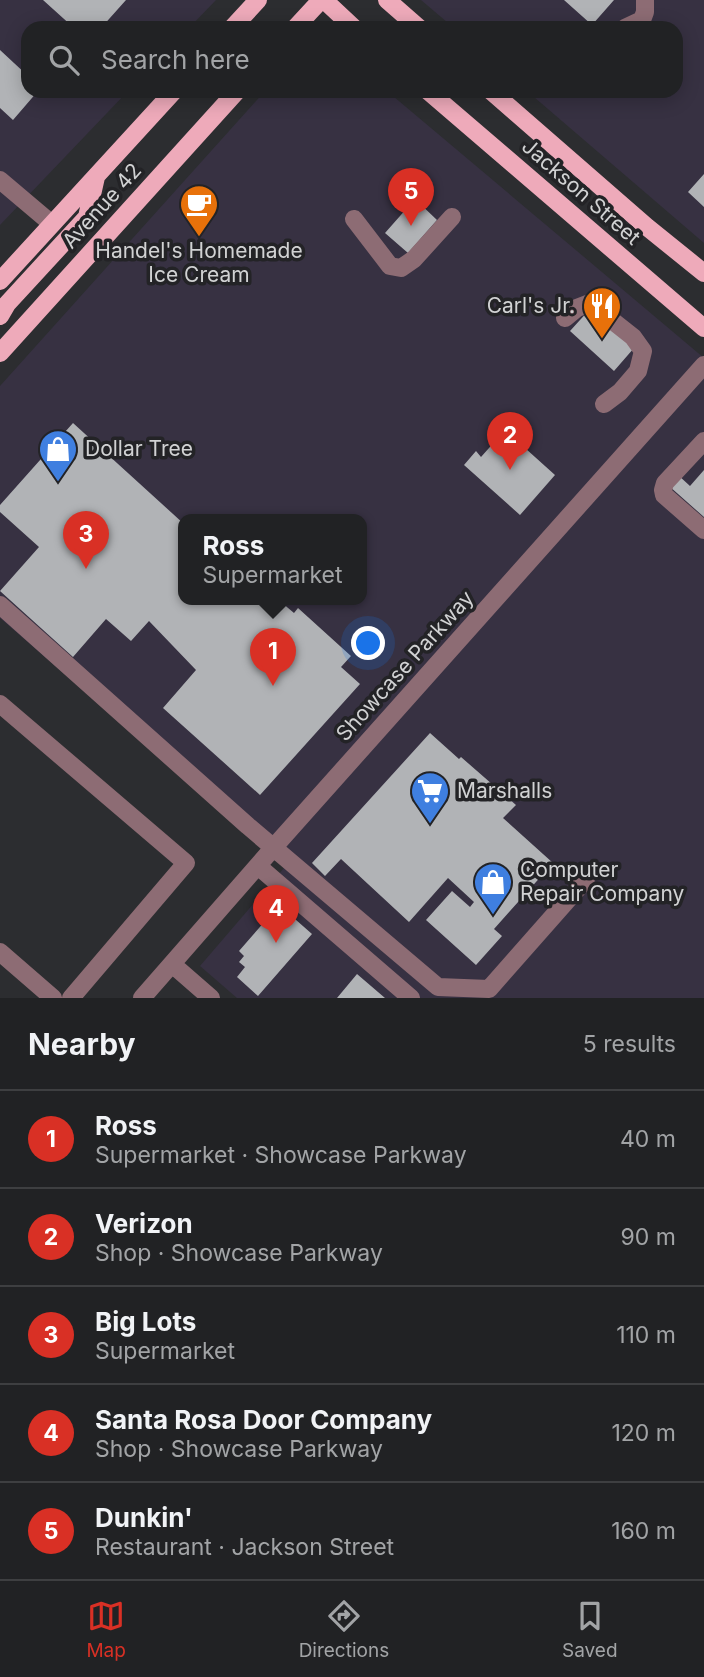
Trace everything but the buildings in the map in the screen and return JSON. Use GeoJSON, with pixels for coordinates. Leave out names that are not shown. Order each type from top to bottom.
{"type":"FeatureCollection","features":[{"type":"Feature","properties":{"kind":"main road"},"geometry":{"type":"LineString","coordinates":[[238,21],[258,0]]}},
{"type":"Feature","properties":{"kind":"main road"},"geometry":{"type":"LineString","coordinates":[[302,21],[323,0],[346,21]]}},
{"type":"Feature","properties":{"kind":"main road"},"geometry":{"type":"LineString","coordinates":[[387,0],[411,21]]}},
{"type":"Feature","properties":{"kind":"main road","name":"Avenue 42"},"geometry":{"type":"LineString","coordinates":[[0,281],[168,98]]}},
{"type":"Feature","properties":{"kind":"main road","name":"Avenue 42"},"geometry":{"type":"LineString","coordinates":[[6,346],[231,98]]}},
{"type":"Feature","properties":{"kind":"main road","name":"Jackson Street"},"geometry":{"type":"LineString","coordinates":[[436,98],[704,328]]}},
{"type":"Feature","properties":{"kind":"main road","name":"Jackson Street"},"geometry":{"type":"LineString","coordinates":[[499,98],[704,273]]}},
{"type":"Feature","properties":{"kind":"main road"},"geometry":{"type":"LineString","coordinates":[[0,316],[87,217],[96,177]]}},
{"type":"Feature","properties":{"kind":"main road"},"geometry":{"type":"LineString","coordinates":[[0,325],[6,346]]}},
{"type":"Feature","properties":{"kind":"street"},"geometry":{"type":"LineString","coordinates":[[640,21],[645,12],[645,0]]}},
{"type":"Feature","properties":{"kind":"street"},"geometry":{"type":"LineString","coordinates":[[0,180],[52,223]]}},
{"type":"Feature","properties":{"kind":"street"},"geometry":{"type":"LineString","coordinates":[[354,219],[390,266],[401,268],[414,259],[452,217]]}},
{"type":"Feature","properties":{"kind":"street"},"geometry":{"type":"LineString","coordinates":[[565,318],[577,308],[590,303],[633,337],[643,351],[638,371],[620,392],[604,404]]}},
{"type":"Feature","properties":{"kind":"street","name":"Showcase Parkway"},"geometry":{"type":"LineString","coordinates":[[142,998],[704,365]]}},
{"type":"Feature","properties":{"kind":"street"},"geometry":{"type":"LineString","coordinates":[[704,441],[665,483],[663,490],[664,495],[704,530]]}},
{"type":"Feature","properties":{"kind":"street"},"geometry":{"type":"LineString","coordinates":[[0,605],[274,848],[438,986],[489,989],[586,879]]}},
{"type":"Feature","properties":{"kind":"street"},"geometry":{"type":"LineString","coordinates":[[0,704],[186,863],[71,998]]}},
{"type":"Feature","properties":{"kind":"street"},"geometry":{"type":"LineString","coordinates":[[258,866],[411,998]]}},
{"type":"Feature","properties":{"kind":"street"},"geometry":{"type":"LineString","coordinates":[[0,952],[53,998]]}},
{"type":"Feature","properties":{"kind":"street"},"geometry":{"type":"LineString","coordinates":[[172,964],[211,998]]}},
{"type":"Feature","properties":{"kind":"shaded area"},"geometry":{"type":"Polygon","coordinates":[[[0,0],[216,0],[196,21],[21,21],[21,98],[121,98],[0,225],[0,0]]]}},
{"type":"Feature","properties":{"kind":"shaded area"},"geometry":{"type":"Polygon","coordinates":[[[421,0],[704,0],[704,243],[535,98],[683,98],[683,21],[446,21],[421,0]]]}},
{"type":"Feature","properties":{"kind":"shaded area"},"geometry":{"type":"Polygon","coordinates":[[[259,98],[395,98],[704,358],[704,998],[237,998],[200,966],[284,868],[251,836],[0,618],[0,386],[259,98]]]}},
{"type":"Feature","properties":{"kind":"place","name":"Dunkin'"},"geometry":{"type":"Point","coordinates":[411,226]}},
{"type":"Feature","properties":{"kind":"place","name":"Handel's Homemade Ice Cream"},"geometry":{"type":"Point","coordinates":[199,238]}},
{"type":"Feature","properties":{"kind":"place","name":"Carl's Jr."},"geometry":{"type":"Point","coordinates":[602,340]}},
{"type":"Feature","properties":{"kind":"place","name":"Verizon"},"geometry":{"type":"Point","coordinates":[510,470]}},
{"type":"Feature","properties":{"kind":"place","name":"Dollar Tree"},"geometry":{"type":"Point","coordinates":[58,483]}},
{"type":"Feature","properties":{"kind":"place","name":"Big Lots"},"geometry":{"type":"Point","coordinates":[86,569]}},
{"type":"Feature","properties":{"kind":"place","name":"Ross"},"geometry":{"type":"Point","coordinates":[273,686]}},
{"type":"Feature","properties":{"kind":"place","name":"Marshalls"},"geometry":{"type":"Point","coordinates":[430,825]}},
{"type":"Feature","properties":{"kind":"place","name":"Computer Repair Company"},"geometry":{"type":"Point","coordinates":[493,916]}},
{"type":"Feature","properties":{"kind":"place","name":"Santa Rosa Door Company"},"geometry":{"type":"Point","coordinates":[276,943]}}]}
